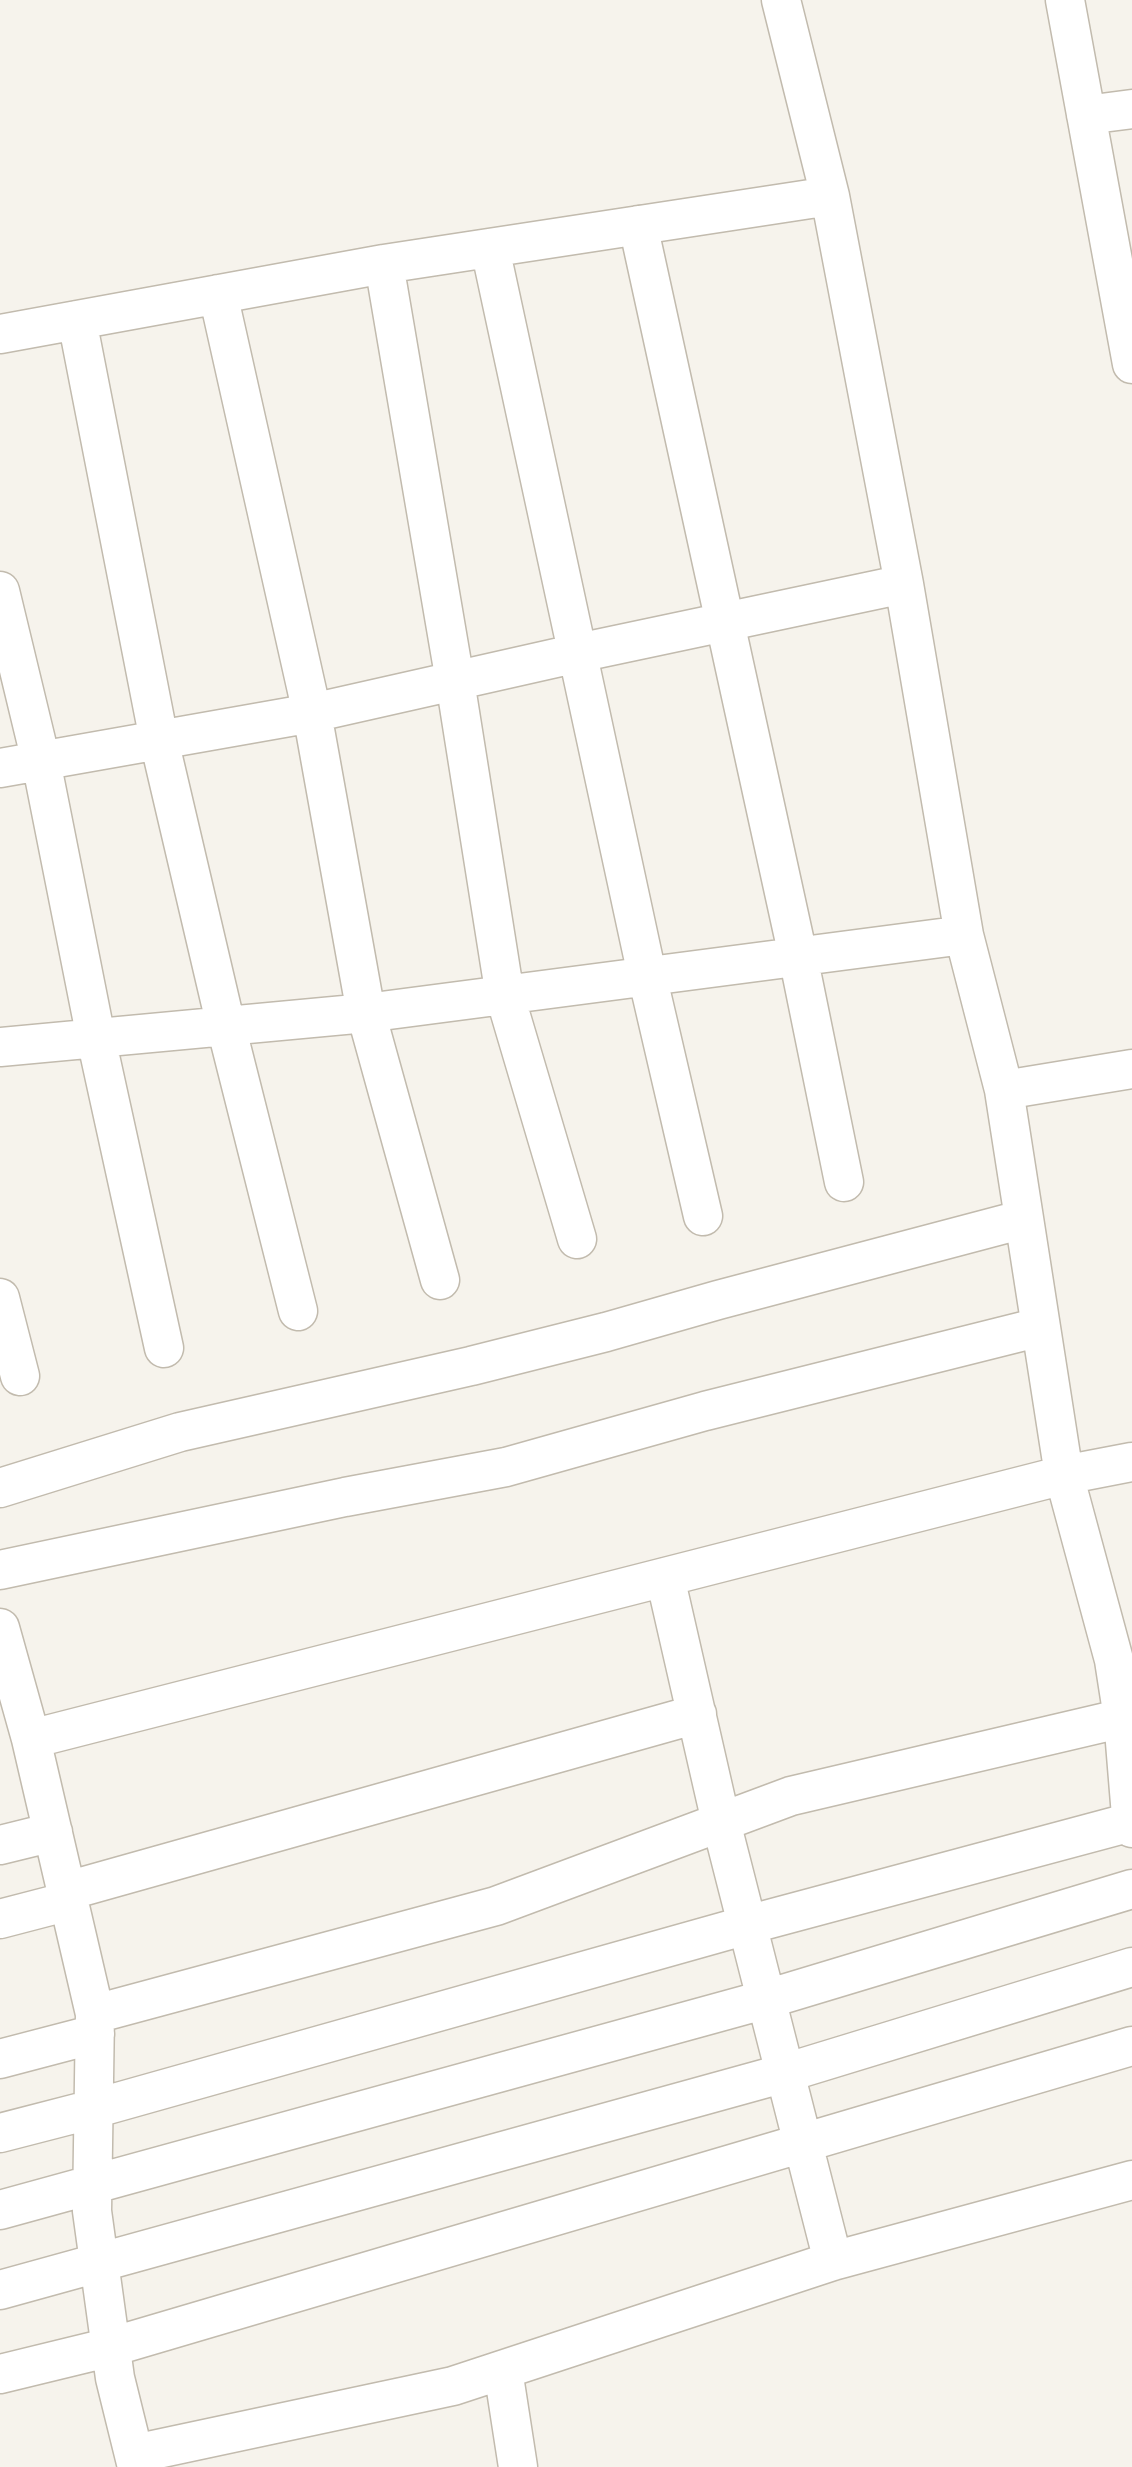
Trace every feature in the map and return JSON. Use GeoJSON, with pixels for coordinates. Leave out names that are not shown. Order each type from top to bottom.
{"type":"FeatureCollection","features":[{"type":"Feature","properties":{"kind":"street"},"geometry":{"type":"LineString","coordinates":[[0,2133],[747,1925],[1131,1825],[1127,1717],[1064,1475],[1004,1090],[964,935],[904,584],[830,196],[781,0]]}},
{"type":"Feature","properties":{"kind":"street"},"geometry":{"type":"LineString","coordinates":[[1065,0],[1086,115],[1121,243],[1132,364]]}},
{"type":"Feature","properties":{"kind":"street"},"geometry":{"type":"LineString","coordinates":[[1086,115],[1132,109]]}},
{"type":"Feature","properties":{"kind":"street"},"geometry":{"type":"LineString","coordinates":[[0,334],[384,264],[830,196]]}},
{"type":"Feature","properties":{"kind":"street"},"geometry":{"type":"LineString","coordinates":[[638,225],[844,1181]]}},
{"type":"Feature","properties":{"kind":"street"},"geometry":{"type":"LineString","coordinates":[[491,248],[647,975],[703,1216]]}},
{"type":"Feature","properties":{"kind":"street"},"geometry":{"type":"LineString","coordinates":[[384,264],[505,996],[577,1239]]}},
{"type":"Feature","properties":{"kind":"street"},"geometry":{"type":"LineString","coordinates":[[218,294],[312,713],[366,1013],[440,1280]]}},
{"type":"Feature","properties":{"kind":"street"},"geometry":{"type":"LineString","coordinates":[[77,320],[159,740],[226,1026],[298,1311]]}},
{"type":"Feature","properties":{"kind":"street"},"geometry":{"type":"LineString","coordinates":[[0,768],[312,713],[904,584]]}},
{"type":"Feature","properties":{"kind":"street"},"geometry":{"type":"LineString","coordinates":[[0,591],[41,761],[96,1038],[164,1348]]}},
{"type":"Feature","properties":{"kind":"street"},"geometry":{"type":"LineString","coordinates":[[0,1047],[366,1013],[964,935]]}},
{"type":"Feature","properties":{"kind":"street"},"geometry":{"type":"LineString","coordinates":[[1004,1090],[1132,1069]]}},
{"type":"Feature","properties":{"kind":"street"},"geometry":{"type":"LineString","coordinates":[[0,1488],[180,1432],[471,1366],[606,1332],[1024,1219]]}},
{"type":"Feature","properties":{"kind":"street"},"geometry":{"type":"LineString","coordinates":[[0,1298],[20,1376]]}},
{"type":"Feature","properties":{"kind":"street"},"geometry":{"type":"LineString","coordinates":[[0,1570],[345,1497],[506,1467],[705,1411],[1040,1327]]}},
{"type":"Feature","properties":{"kind":"street"},"geometry":{"type":"LineString","coordinates":[[31,1739],[1064,1475],[1132,1462]]}},
{"type":"Feature","properties":{"kind":"street"},"geometry":{"type":"LineString","coordinates":[[665,1577],[721,1822],[833,2261]]}},
{"type":"Feature","properties":{"kind":"street"},"geometry":{"type":"LineString","coordinates":[[0,1628],[8,1683],[31,1739],[95,2024],[92,2186],[98,2263],[115,2378],[136,2461],[453,2386],[833,2261],[1132,2180]]}},
{"type":"Feature","properties":{"kind":"street"},"geometry":{"type":"LineString","coordinates":[[0,1919],[68,1896],[697,1714]]}},
{"type":"Feature","properties":{"kind":"street"},"geometry":{"type":"LineString","coordinates":[[0,2059],[95,2024],[496,1906],[791,1796],[1127,1717]]}},
{"type":"Feature","properties":{"kind":"street"},"geometry":{"type":"LineString","coordinates":[[0,1845],[53,1832]]}},
{"type":"Feature","properties":{"kind":"street"},"geometry":{"type":"LineString","coordinates":[[0,2210],[767,1999],[1132,1889]]}},
{"type":"Feature","properties":{"kind":"street"},"geometry":{"type":"LineString","coordinates":[[0,2290],[785,2073],[1132,1967]]}},
{"type":"Feature","properties":{"kind":"street"},"geometry":{"type":"LineString","coordinates":[[0,2374],[111,2347],[1132,2046]]}},
{"type":"Feature","properties":{"kind":"street"},"geometry":{"type":"LineString","coordinates":[[502,2370],[518,2467]]}}]}
